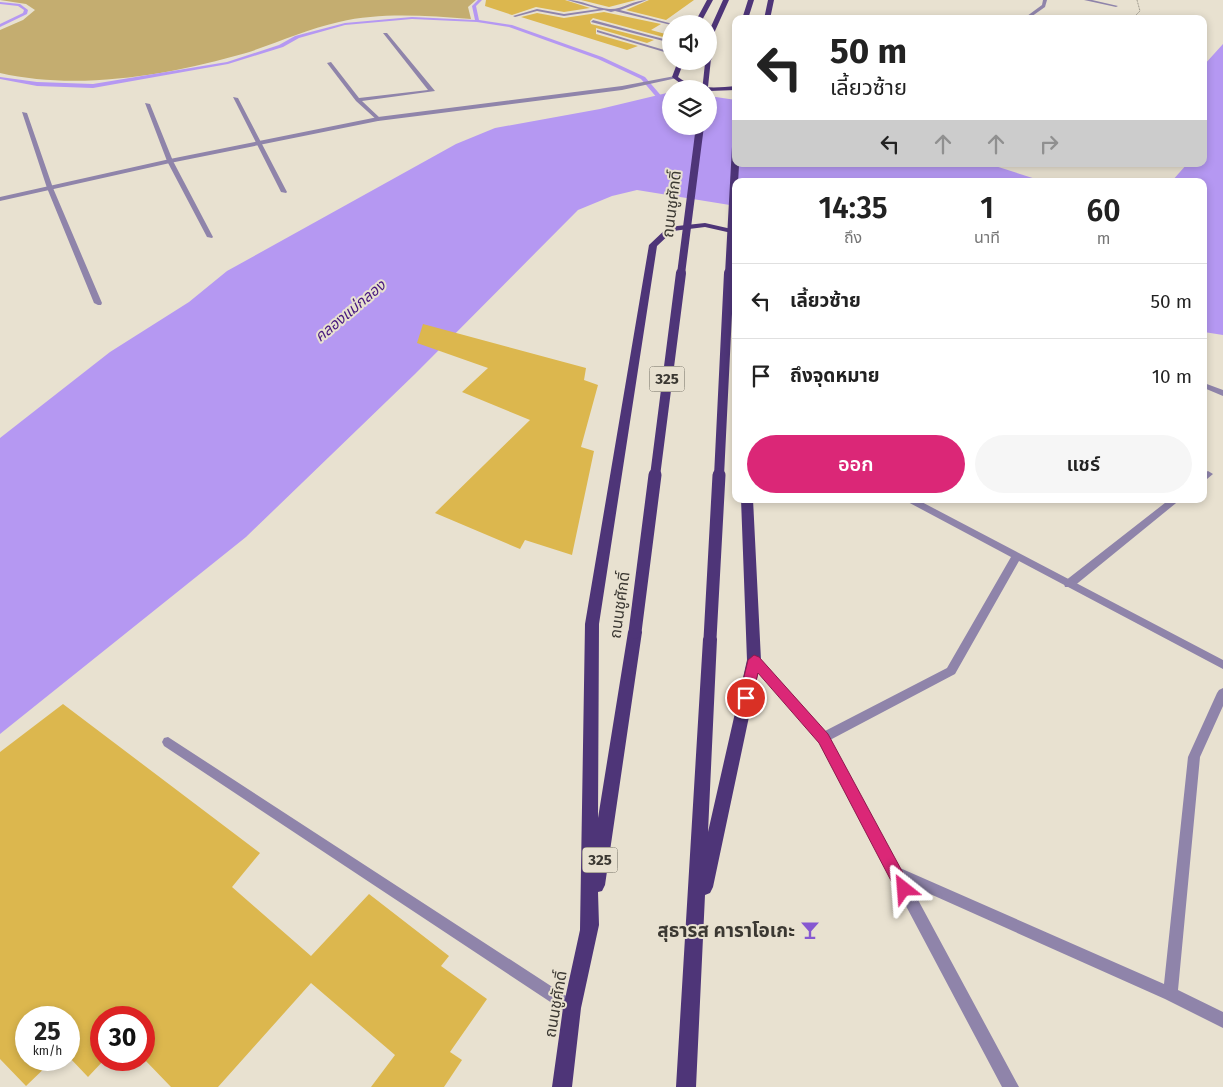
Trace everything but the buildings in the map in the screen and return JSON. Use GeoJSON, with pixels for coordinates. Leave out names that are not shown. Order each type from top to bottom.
{"type":"FeatureCollection","features":[{"type":"Feature","properties":{"kind":"main road"},"geometry":{"type":"LineString","coordinates":[[702,15],[710,0]]}},
{"type":"Feature","properties":{"kind":"main road"},"geometry":{"type":"LineString","coordinates":[[717,20],[726,0]]}},
{"type":"Feature","properties":{"kind":"main road"},"geometry":{"type":"LineString","coordinates":[[746,15],[751,0]]}},
{"type":"Feature","properties":{"kind":"main road"},"geometry":{"type":"LineString","coordinates":[[767,15],[771,0]]}},
{"type":"Feature","properties":{"kind":"main road"},"geometry":{"type":"LineString","coordinates":[[678,70],[675,77],[680,83],[722,90],[732,89]]}},
{"type":"Feature","properties":{"kind":"main road","name":"ถนนชูศักดิ์"},"geometry":{"type":"LineString","coordinates":[[562,1087],[572,1008],[589,931],[635,632],[699,135]]}},
{"type":"Feature","properties":{"kind":"main road"},"geometry":{"type":"LineString","coordinates":[[686,1087],[732,223]]}},
{"type":"Feature","properties":{"kind":"main road"},"geometry":{"type":"LineString","coordinates":[[589,931],[592,624],[653,245],[671,229],[705,225],[732,231]]}},
{"type":"Feature","properties":{"kind":"main road"},"geometry":{"type":"LineString","coordinates":[[696,922],[754,660],[747,503]]}},
{"type":"Feature","properties":{"kind":"street"},"geometry":{"type":"LineString","coordinates":[[569,0],[602,10]]}},
{"type":"Feature","properties":{"kind":"street"},"geometry":{"type":"LineString","coordinates":[[615,10],[645,0]]}},
{"type":"Feature","properties":{"kind":"street"},"geometry":{"type":"LineString","coordinates":[[1031,15],[1044,6],[1045,0]]}},
{"type":"Feature","properties":{"kind":"street"},"geometry":{"type":"LineString","coordinates":[[1086,0],[1116,6]]}},
{"type":"Feature","properties":{"kind":"street"},"geometry":{"type":"LineString","coordinates":[[515,16],[537,10],[564,15],[615,10],[662,22]]}},
{"type":"Feature","properties":{"kind":"street"},"geometry":{"type":"LineString","coordinates":[[593,21],[662,40]]}},
{"type":"Feature","properties":{"kind":"street"},"geometry":{"type":"LineString","coordinates":[[599,31],[662,50]]}},
{"type":"Feature","properties":{"kind":"street"},"geometry":{"type":"LineString","coordinates":[[358,100],[432,91],[385,34]]}},
{"type":"Feature","properties":{"kind":"street"},"geometry":{"type":"LineString","coordinates":[[329,63],[358,100],[378,119]]}},
{"type":"Feature","properties":{"kind":"street"},"geometry":{"type":"LineString","coordinates":[[0,198],[378,119],[622,88],[675,77]]}},
{"type":"Feature","properties":{"kind":"street"},"geometry":{"type":"LineString","coordinates":[[235,98],[284,192]]}},
{"type":"Feature","properties":{"kind":"street"},"geometry":{"type":"LineString","coordinates":[[147,104],[170,161],[210,237]]}},
{"type":"Feature","properties":{"kind":"street"},"geometry":{"type":"LineString","coordinates":[[24,113],[50,188],[98,303]]}},
{"type":"Feature","properties":{"kind":"street"},"geometry":{"type":"LineString","coordinates":[[1207,386],[1223,393]]}},
{"type":"Feature","properties":{"kind":"street"},"geometry":{"type":"LineString","coordinates":[[916,503],[1223,664]]}},
{"type":"Feature","properties":{"kind":"street"},"geometry":{"type":"LineString","coordinates":[[1069,584],[1171,503]]}},
{"type":"Feature","properties":{"kind":"street"},"geometry":{"type":"LineString","coordinates":[[823,738],[951,671],[1016,557]]}},
{"type":"Feature","properties":{"kind":"street"},"geometry":{"type":"LineString","coordinates":[[754,660],[823,738],[1011,1087]]}},
{"type":"Feature","properties":{"kind":"street"},"geometry":{"type":"LineString","coordinates":[[1170,994],[1194,757],[1223,693]]}},
{"type":"Feature","properties":{"kind":"street"},"geometry":{"type":"LineString","coordinates":[[168,742],[572,1008]]}},
{"type":"Feature","properties":{"kind":"street"},"geometry":{"type":"LineString","coordinates":[[895,872],[1170,994],[1223,1020]]}},
{"type":"Feature","properties":{"kind":"path"},"geometry":{"type":"LineString","coordinates":[[1136,15],[1140,11],[1137,0]]}},
{"type":"Feature","properties":{"kind":"shaded area"},"geometry":{"type":"Polygon","coordinates":[[[0,0],[476,0],[468,7],[471,19],[388,16],[355,19],[315,28],[246,53],[186,68],[124,78],[61,81],[0,73],[0,30],[23,20],[35,10],[26,4],[0,0]]]}},
{"type":"Feature","properties":{"kind":"water"},"geometry":{"type":"Polygon","coordinates":[[[1223,44],[1223,335],[1207,332],[1207,178],[1175,178],[1184,167],[1207,167],[1207,62],[1223,44]]]}},
{"type":"Feature","properties":{"kind":"water","name":"คลองแม่กลอง"},"geometry":{"type":"Polygon","coordinates":[[[662,94],[662,135],[717,135],[717,97],[732,99],[732,167],[998,167],[1033,178],[732,178],[732,205],[637,190],[612,196],[578,210],[415,374],[246,537],[0,734],[0,438],[110,352],[189,302],[227,271],[456,144],[495,128],[600,109],[662,94]]]}},
{"type":"Feature","properties":{"kind":"waterway"},"geometry":{"type":"LineString","coordinates":[[477,21],[474,6],[480,0]]}},
{"type":"Feature","properties":{"kind":"waterway"},"geometry":{"type":"LineString","coordinates":[[0,3],[19,5],[26,10],[25,14],[0,26]]}},
{"type":"Feature","properties":{"kind":"waterway"},"geometry":{"type":"LineString","coordinates":[[0,78],[37,84],[93,86],[228,63],[281,46],[297,37],[345,24],[412,18],[477,21]]}},
{"type":"Feature","properties":{"kind":"waterway"},"geometry":{"type":"LineString","coordinates":[[477,21],[510,26],[600,58],[643,78],[661,99],[659,105]]}},
{"type":"Feature","properties":{"kind":"place","name":"สุธารส คาราโอเกะ"},"geometry":{"type":"Point","coordinates":[810,930]}},
{"type":"Feature","properties":{"kind":"route"},"geometry":{"type":"LineString","coordinates":[[746,698],[754,660],[823,738],[904,889]]}}]}
